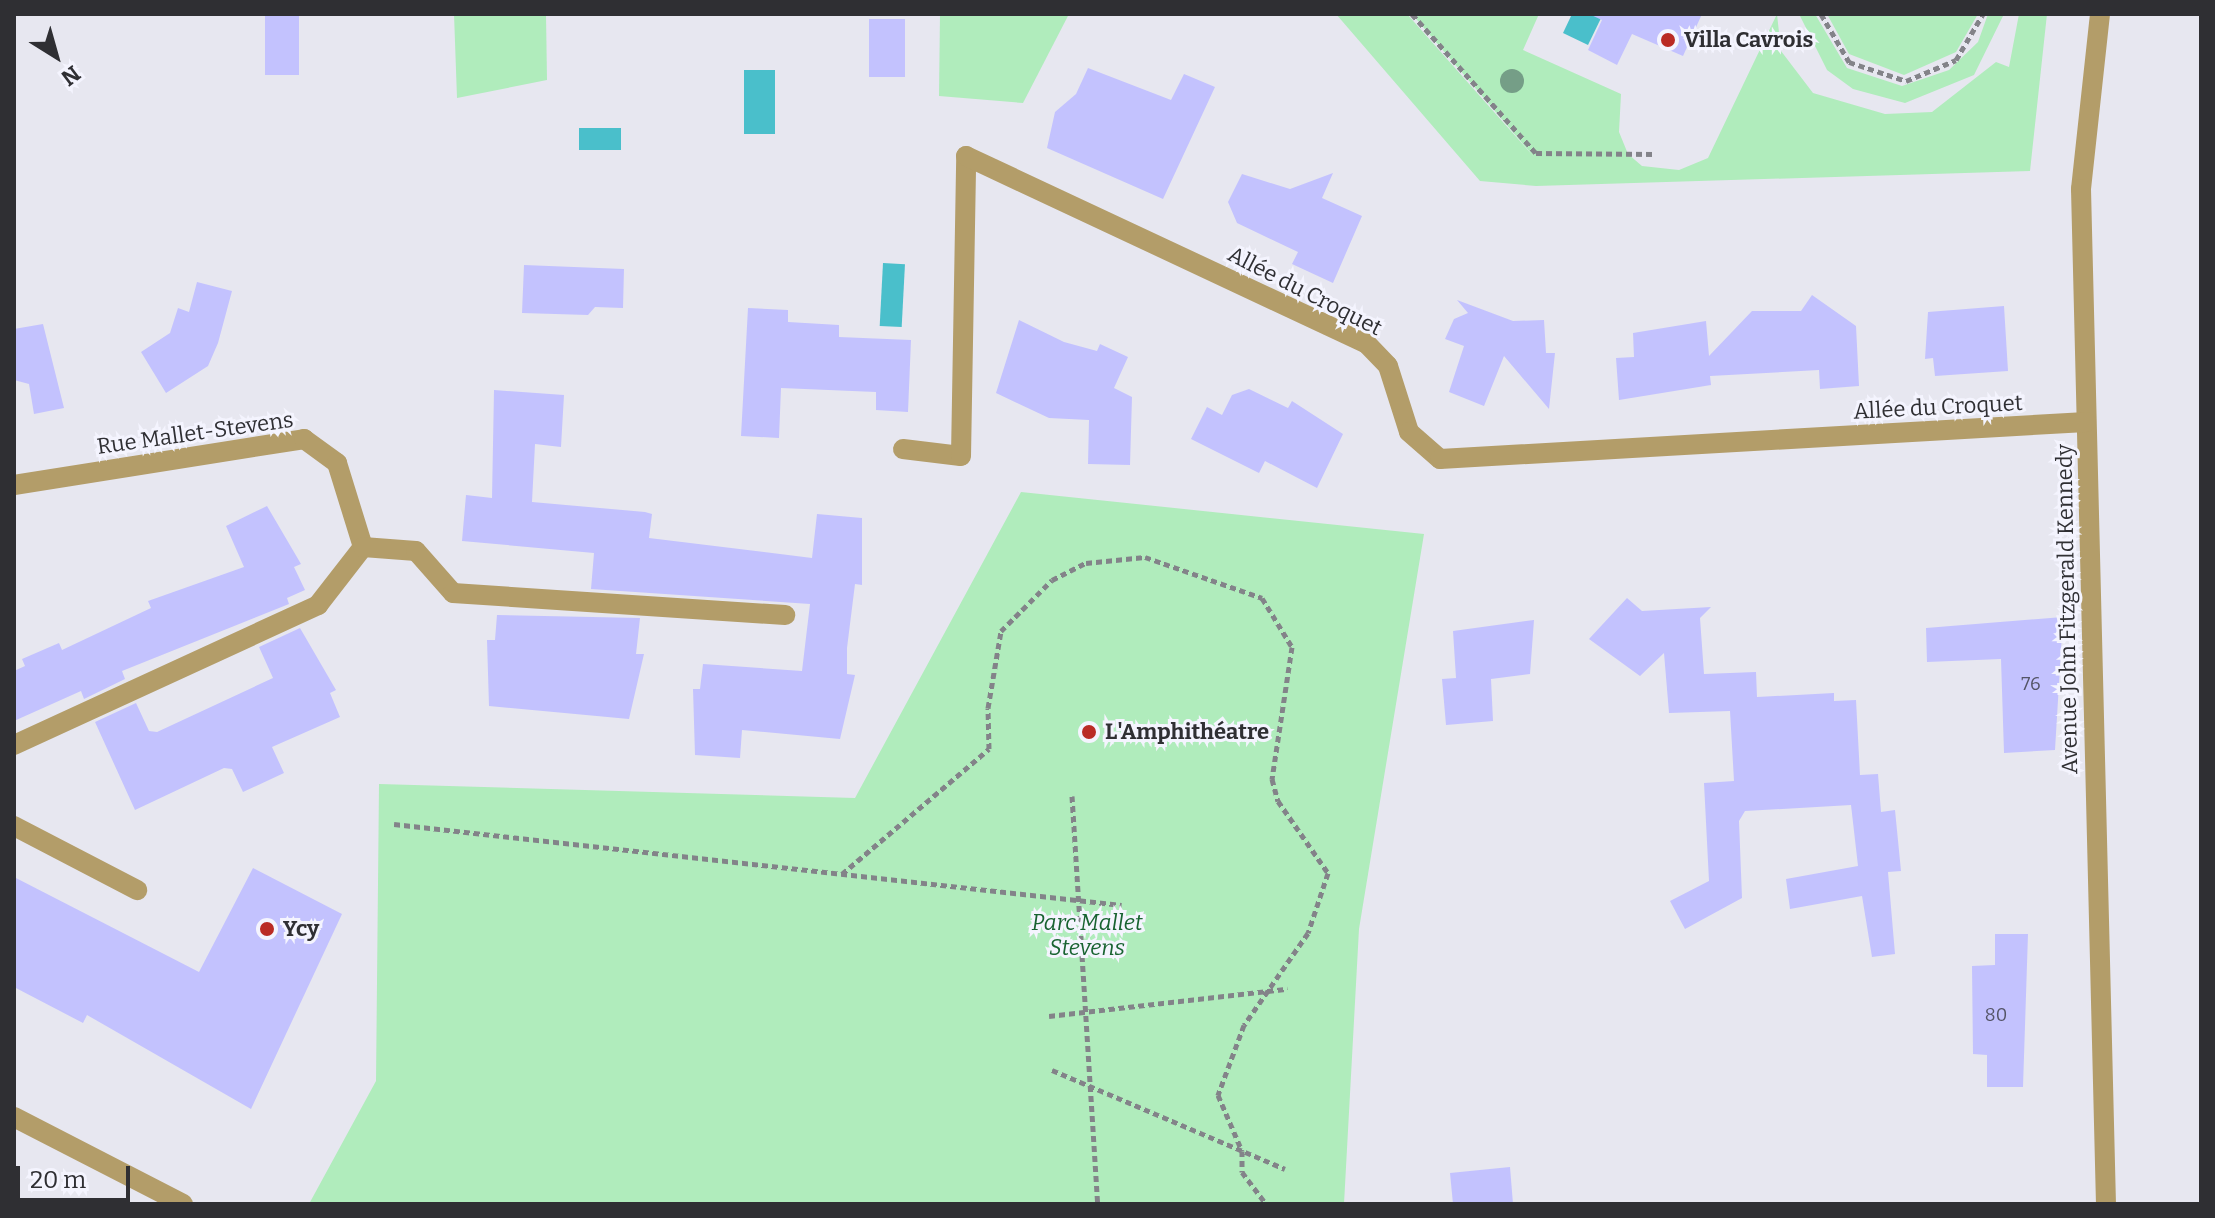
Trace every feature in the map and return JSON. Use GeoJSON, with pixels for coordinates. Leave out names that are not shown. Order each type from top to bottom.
{"type":"FeatureCollection","features":[{"type":"Feature","properties":{"kind":"street","name":"Avenue John Fitzgerald Kennedy"},"geometry":{"type":"LineString","coordinates":[[2100,14],[2081,189],[2106,1204]]}},
{"type":"Feature","properties":{"kind":"street","name":"Allée du Croquet"},"geometry":{"type":"LineString","coordinates":[[903,449],[961,456],[966,156],[1367,344],[1388,366],[1409,432],[1440,459],[2086,422]]}},
{"type":"Feature","properties":{"kind":"street","name":"Rue Mallet-Stevens"},"geometry":{"type":"LineString","coordinates":[[14,485],[304,439],[337,463],[363,547]]}},
{"type":"Feature","properties":{"kind":"street"},"geometry":{"type":"LineString","coordinates":[[14,745],[318,605],[363,547],[416,551],[453,593],[785,615]]}},
{"type":"Feature","properties":{"kind":"street"},"geometry":{"type":"LineString","coordinates":[[14,826],[137,890]]}},
{"type":"Feature","properties":{"kind":"street"},"geometry":{"type":"LineString","coordinates":[[14,1117],[183,1204]]}},
{"type":"Feature","properties":{"kind":"path"},"geometry":{"type":"LineString","coordinates":[[1412,14],[1536,153],[1655,154]]}},
{"type":"Feature","properties":{"kind":"path"},"geometry":{"type":"LineString","coordinates":[[1821,14],[1849,62],[1906,81],[1956,60],[1983,14]]}},
{"type":"Feature","properties":{"kind":"path"},"geometry":{"type":"LineString","coordinates":[[842,874],[989,749],[988,708],[1001,631],[1030,597],[1086,563],[1134,556],[1172,563],[1262,598],[1292,647],[1272,779],[1278,801],[1328,873],[1308,933],[1272,991],[1244,1025],[1218,1095],[1242,1151],[1242,1172],[1266,1204]]}},
{"type":"Feature","properties":{"kind":"path"},"geometry":{"type":"LineString","coordinates":[[1072,796],[1098,1204]]}},
{"type":"Feature","properties":{"kind":"path"},"geometry":{"type":"LineString","coordinates":[[394,824],[1122,905]]}},
{"type":"Feature","properties":{"kind":"path"},"geometry":{"type":"LineString","coordinates":[[1049,1016],[1287,989]]}},
{"type":"Feature","properties":{"kind":"path"},"geometry":{"type":"LineString","coordinates":[[1052,1070],[1285,1169]]}},
{"type":"Feature","properties":{"kind":"green space"},"geometry":{"type":"Polygon","coordinates":[[[454,14],[546,14],[547,80],[457,98],[454,14]]]}},
{"type":"Feature","properties":{"kind":"green space"},"geometry":{"type":"Polygon","coordinates":[[[940,14],[1069,14],[1023,103],[939,96],[940,14]]]}},
{"type":"Feature","properties":{"kind":"green space"},"geometry":{"type":"Polygon","coordinates":[[[1336,14],[1407,14],[1535,158],[1412,14],[1539,14],[1523,50],[1621,94],[1619,132],[1628,154],[1642,166],[1679,170],[1708,158],[1777,14],[1781,51],[1813,93],[1885,114],[1932,112],[1996,62],[2009,67],[2019,14],[2047,14],[2030,171],[1536,186],[1480,181],[1336,14]]]}},
{"type":"Feature","properties":{"kind":"green space"},"geometry":{"type":"Polygon","coordinates":[[[1799,14],[1815,14],[1847,68],[1902,86],[1949,70],[1978,42],[1988,14],[2004,14],[1974,75],[1905,103],[1853,89],[1827,70],[1799,14]]]}},
{"type":"Feature","properties":{"kind":"green space"},"geometry":{"type":"Polygon","coordinates":[[[1827,14],[1978,14],[1956,52],[1904,75],[1849,54],[1827,14]]]}},
{"type":"Feature","properties":{"kind":"green space","name":"Parc Mallet Stevens"},"geometry":{"type":"Polygon","coordinates":[[[1021,492],[1424,534],[1359,929],[1344,1204],[309,1204],[376,1081],[379,784],[855,798],[1021,492]]]}},
{"type":"Feature","properties":{"kind":"water"},"geometry":{"type":"Polygon","coordinates":[[[1572,14],[1603,14],[1588,45],[1563,33],[1572,14]]]}},
{"type":"Feature","properties":{"kind":"water"},"geometry":{"type":"Polygon","coordinates":[[[744,70],[775,70],[775,134],[744,134],[744,70]]]}},
{"type":"Feature","properties":{"kind":"water"},"geometry":{"type":"Polygon","coordinates":[[[579,128],[621,128],[621,150],[579,150],[579,128]]]}},
{"type":"Feature","properties":{"kind":"water"},"geometry":{"type":"Polygon","coordinates":[[[883,263],[905,264],[902,327],[880,326],[883,263]]]}},
{"type":"Feature","properties":{"kind":"building"},"geometry":{"type":"Polygon","coordinates":[[[265,14],[299,14],[299,75],[265,75],[265,14]]]}},
{"type":"Feature","properties":{"kind":"building"},"geometry":{"type":"Polygon","coordinates":[[[1589,14],[1702,14],[1683,56],[1632,34],[1617,65],[1588,50],[1602,20],[1589,14]]]}},
{"type":"Feature","properties":{"kind":"building"},"geometry":{"type":"Polygon","coordinates":[[[869,19],[905,19],[905,77],[869,77],[869,19]]]}},
{"type":"Feature","properties":{"kind":"building"},"geometry":{"type":"Polygon","coordinates":[[[1088,68],[1171,100],[1184,74],[1215,87],[1163,199],[1047,148],[1055,112],[1076,94],[1088,68]]]}},
{"type":"Feature","properties":{"kind":"building"},"geometry":{"type":"Polygon","coordinates":[[[1333,173],[1322,198],[1362,216],[1333,283],[1292,264],[1298,252],[1237,223],[1228,202],[1242,174],[1290,189],[1333,173]]]}},
{"type":"Feature","properties":{"kind":"building"},"geometry":{"type":"Polygon","coordinates":[[[524,265],[624,269],[623,308],[595,307],[588,315],[522,313],[524,265]]]}},
{"type":"Feature","properties":{"kind":"building"},"geometry":{"type":"Polygon","coordinates":[[[197,282],[232,291],[218,343],[208,366],[166,393],[141,352],[170,333],[178,308],[189,312],[197,282]]]}},
{"type":"Feature","properties":{"kind":"building"},"geometry":{"type":"Polygon","coordinates":[[[1812,295],[1856,326],[1859,386],[1820,389],[1819,370],[1710,376],[1711,385],[1619,400],[1616,358],[1634,357],[1633,333],[1706,321],[1709,356],[1752,311],[1801,311],[1812,295]]]}},
{"type":"Feature","properties":{"kind":"building"},"geometry":{"type":"Polygon","coordinates":[[[1457,300],[1513,321],[1544,320],[1546,353],[1555,353],[1549,409],[1504,356],[1484,406],[1449,392],[1464,346],[1445,339],[1454,319],[1468,313],[1457,300]]]}},
{"type":"Feature","properties":{"kind":"building"},"geometry":{"type":"Polygon","coordinates":[[[2004,306],[2008,371],[1935,376],[1933,358],[1925,359],[1928,312],[2004,306]]]}},
{"type":"Feature","properties":{"kind":"building"},"geometry":{"type":"Polygon","coordinates":[[[748,308],[788,310],[788,322],[839,325],[839,337],[911,340],[908,412],[876,410],[876,392],[781,388],[779,438],[741,436],[748,308]]]}},
{"type":"Feature","properties":{"kind":"building"},"geometry":{"type":"Polygon","coordinates":[[[1019,320],[1064,342],[1097,351],[1100,344],[1128,357],[1114,388],[1132,397],[1130,465],[1088,464],[1089,420],[1049,418],[996,393],[1019,320]]]}},
{"type":"Feature","properties":{"kind":"building"},"geometry":{"type":"Polygon","coordinates":[[[43,324],[64,408],[34,414],[29,384],[14,380],[14,329],[43,324]]]}},
{"type":"Feature","properties":{"kind":"building"},"geometry":{"type":"Polygon","coordinates":[[[1249,389],[1288,408],[1292,401],[1343,434],[1317,488],[1265,461],[1259,473],[1191,439],[1207,407],[1222,415],[1232,395],[1249,389]]]}},
{"type":"Feature","properties":{"kind":"building"},"geometry":{"type":"Polygon","coordinates":[[[494,390],[564,395],[561,447],[535,444],[532,502],[652,514],[649,538],[812,558],[817,514],[862,518],[862,585],[855,584],[847,648],[847,674],[855,675],[840,739],[742,730],[740,758],[695,755],[693,689],[700,689],[703,664],[802,671],[810,604],[591,589],[594,553],[462,541],[466,495],[492,498],[494,390]]]}},
{"type":"Feature","properties":{"kind":"building"},"geometry":{"type":"Polygon","coordinates":[[[267,506],[301,564],[294,567],[305,590],[287,598],[289,604],[122,671],[125,679],[84,699],[81,691],[14,721],[14,671],[25,666],[22,659],[59,643],[62,650],[151,608],[148,601],[244,567],[226,526],[267,506]]]}},
{"type":"Feature","properties":{"kind":"building"},"geometry":{"type":"Polygon","coordinates":[[[1627,598],[1642,611],[1711,607],[1700,618],[1704,674],[1756,672],[1757,697],[1834,693],[1834,701],[1856,700],[1860,775],[1878,774],[1881,812],[1895,810],[1901,871],[1888,872],[1895,954],[1872,957],[1862,896],[1790,909],[1786,879],[1858,866],[1851,805],[1745,811],[1739,821],[1742,898],[1685,929],[1670,901],[1709,881],[1704,783],[1734,781],[1730,711],[1669,713],[1664,653],[1640,676],[1589,639],[1627,598]]]}},
{"type":"Feature","properties":{"kind":"building"},"geometry":{"type":"Polygon","coordinates":[[[497,615],[640,618],[636,654],[644,654],[629,719],[489,706],[487,640],[495,640],[497,615]]]}},
{"type":"Feature","properties":{"kind":"building"},"geometry":{"type":"Polygon","coordinates":[[[2063,617],[2055,750],[2004,753],[2001,659],[1927,662],[1926,628],[2063,617]]]}},
{"type":"Feature","properties":{"kind":"building"},"geometry":{"type":"Polygon","coordinates":[[[1534,620],[1530,674],[1491,679],[1493,721],[1446,725],[1442,679],[1456,678],[1453,631],[1534,620]]]}},
{"type":"Feature","properties":{"kind":"building"},"geometry":{"type":"Polygon","coordinates":[[[300,628],[336,690],[330,693],[340,717],[272,747],[284,773],[243,792],[232,769],[224,768],[135,810],[95,722],[136,703],[149,731],[157,732],[273,678],[259,647],[300,628]]]}},
{"type":"Feature","properties":{"kind":"building"},"geometry":{"type":"Polygon","coordinates":[[[253,868],[342,914],[251,1109],[87,1015],[83,1023],[14,987],[14,877],[199,972],[253,868]]]}},
{"type":"Feature","properties":{"kind":"building"},"geometry":{"type":"Polygon","coordinates":[[[1995,934],[2028,934],[2023,1087],[1987,1087],[1987,1055],[1973,1054],[1972,966],[1995,965],[1995,934]]]}},
{"type":"Feature","properties":{"kind":"building"},"geometry":{"type":"Polygon","coordinates":[[[1510,1167],[1513,1204],[1453,1204],[1450,1173],[1510,1167]]]}},
{"type":"Feature","properties":{"kind":"place","name":"Villa Cavrois"},"geometry":{"type":"Point","coordinates":[1668,40]}},
{"type":"Feature","properties":{"kind":"place","name":"L'Amphithéatre"},"geometry":{"type":"Point","coordinates":[1089,732]}},
{"type":"Feature","properties":{"kind":"place","name":"Ycy"},"geometry":{"type":"Point","coordinates":[267,929]}}]}
